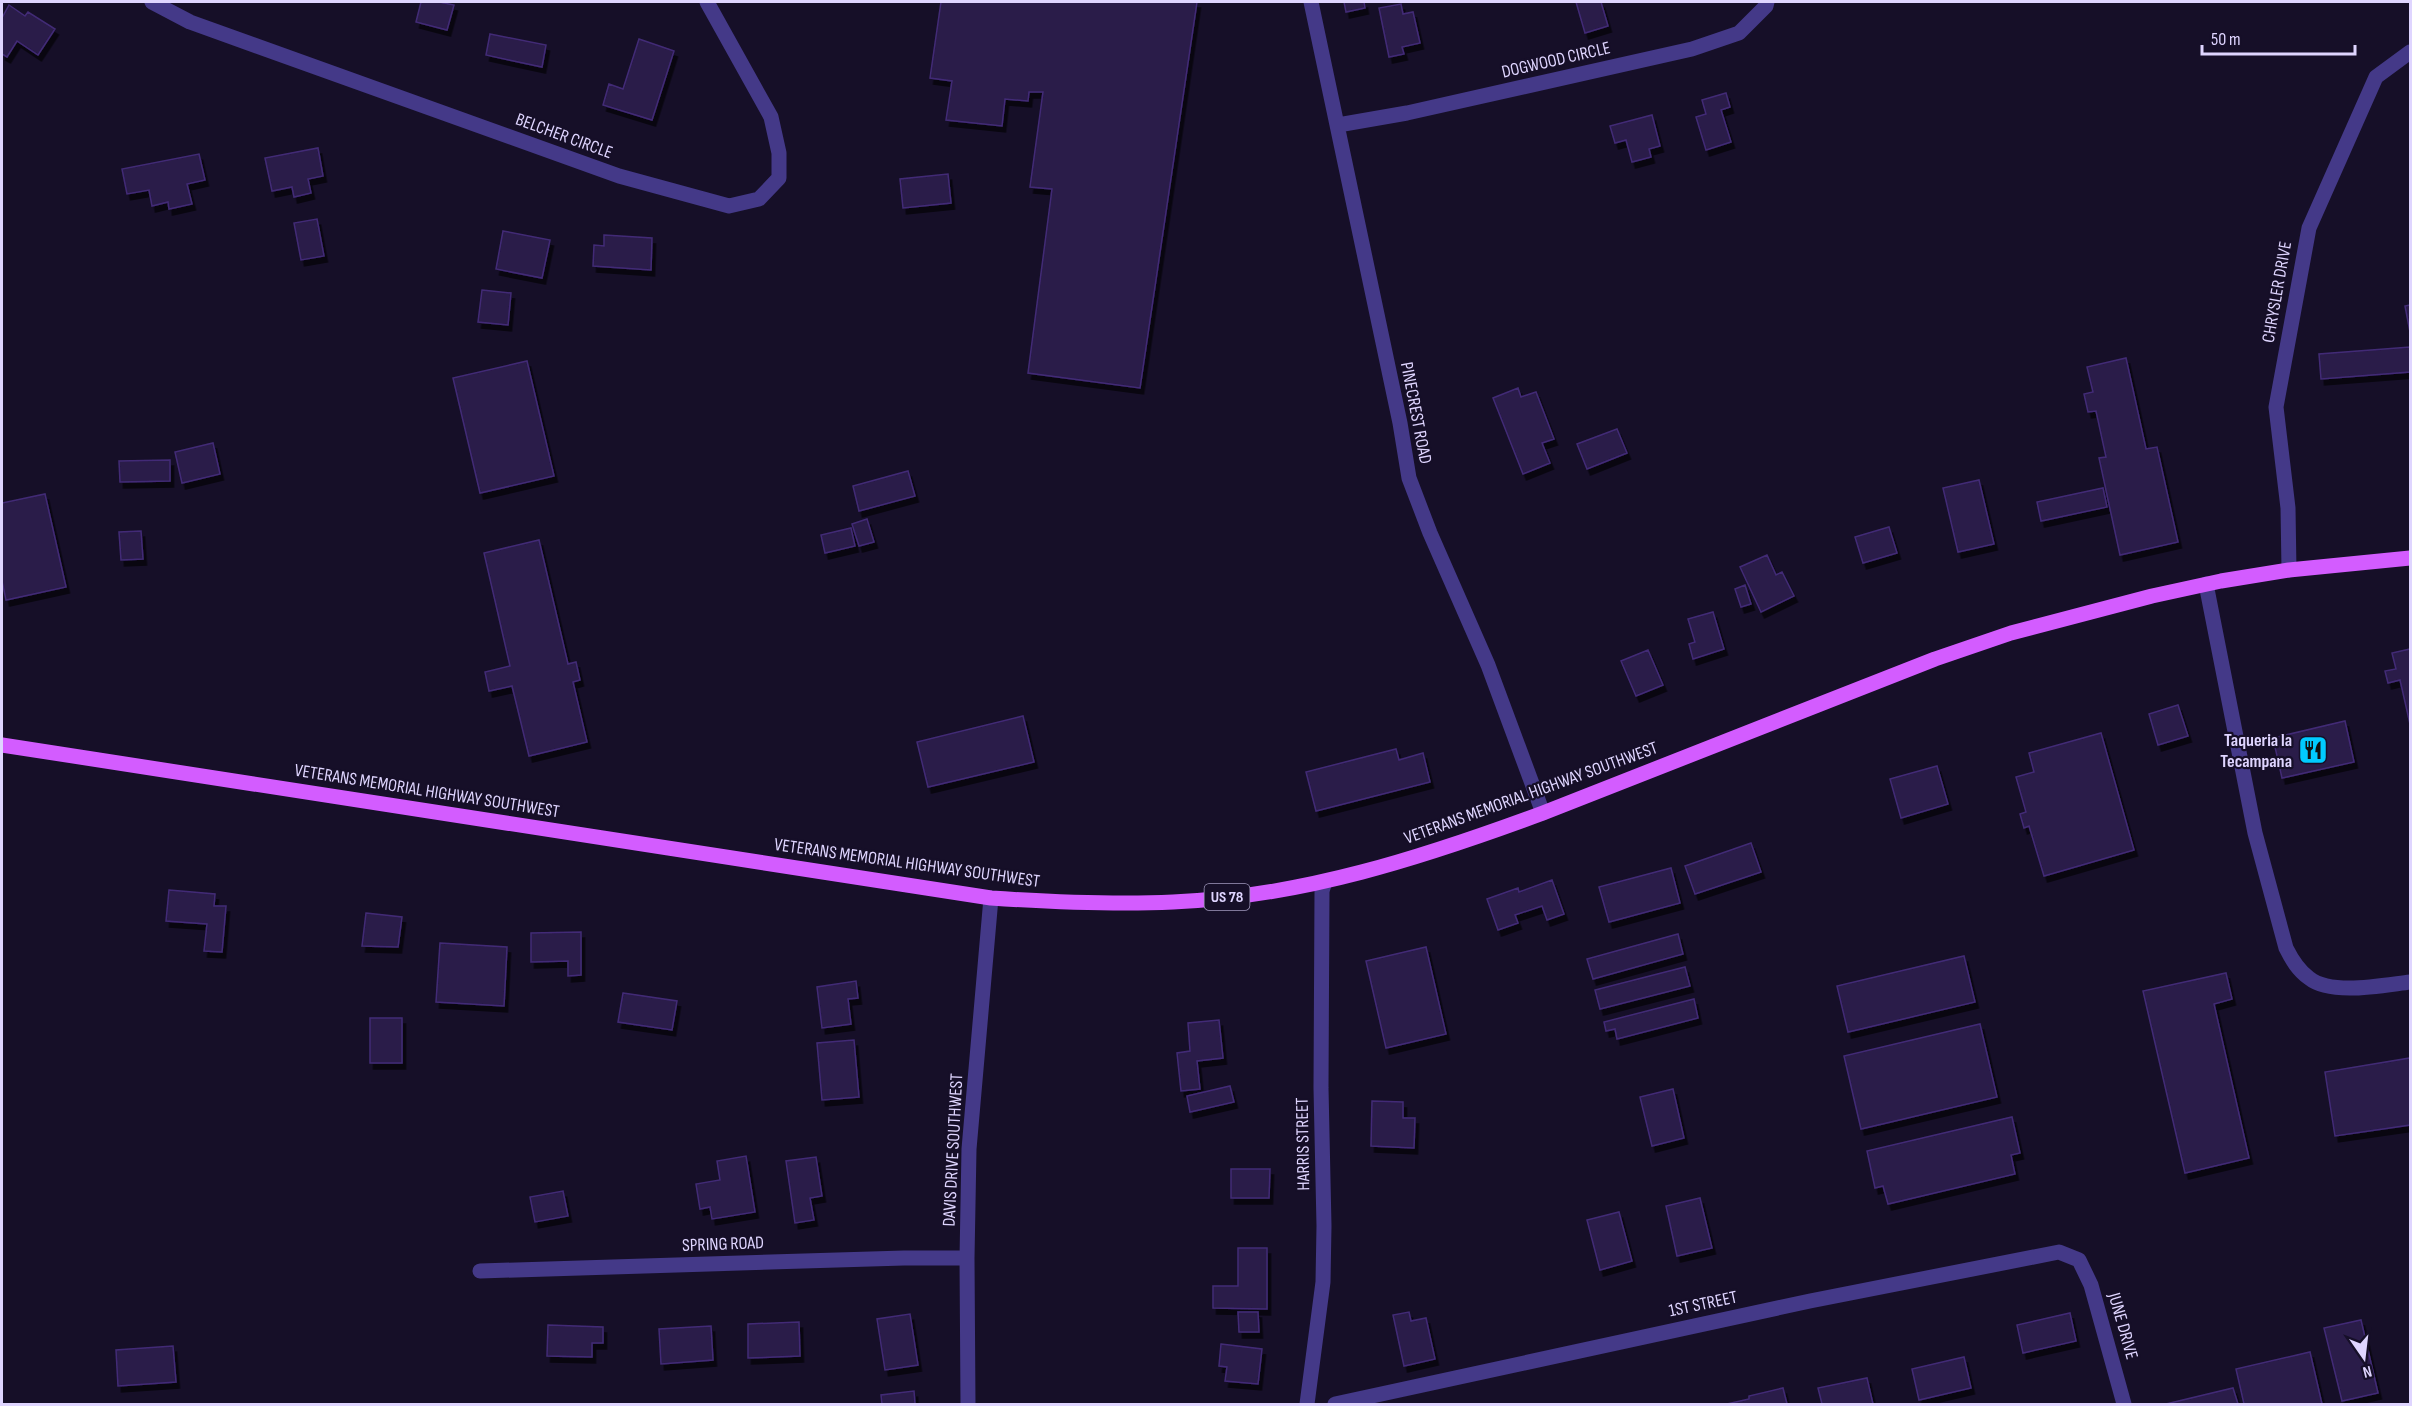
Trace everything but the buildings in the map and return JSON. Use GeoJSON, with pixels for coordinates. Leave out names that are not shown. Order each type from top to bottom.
{"type":"FeatureCollection","features":[{"type":"Feature","properties":{"kind":"main road","name":"VETERANS MEMORIAL HIGHWAY SOUTHWEST"},"geometry":{"type":"LineString","coordinates":[[2,745],[991,898],[1078,904],[1174,902],[1251,895],[1325,882],[1414,858],[1543,813],[1935,659],[2001,637],[2152,596],[2206,584],[2289,570],[2410,558]]}},
{"type":"Feature","properties":{"kind":"street","name":"BELCHER CIRCLE"},"geometry":{"type":"LineString","coordinates":[[152,2],[190,22],[619,176],[729,206],[759,199],[779,178],[779,153],[771,117],[707,2]]}},
{"type":"Feature","properties":{"kind":"street","name":"PINECREST ROAD"},"geometry":{"type":"LineString","coordinates":[[1311,2],[1398,411],[1409,478],[1488,665],[1512,735],[1543,813]]}},
{"type":"Feature","properties":{"kind":"street","name":"DOGWOOD CIRCLE"},"geometry":{"type":"LineString","coordinates":[[1338,125],[1407,113],[1692,49],[1739,33],[1766,6],[1767,2]]}},
{"type":"Feature","properties":{"kind":"street","name":"CHRYSLER DRIVE"},"geometry":{"type":"LineString","coordinates":[[2289,570],[2288,508],[2276,407],[2308,228],[2376,77],[2410,52]]}},
{"type":"Feature","properties":{"kind":"street"},"geometry":{"type":"LineString","coordinates":[[2206,584],[2255,833],[2286,948],[2295,965],[2311,980],[2336,987],[2410,982]]}},
{"type":"Feature","properties":{"kind":"street","name":"HARRIS STREET"},"geometry":{"type":"LineString","coordinates":[[1307,1404],[1323,1282],[1321,1058],[1322,891],[1325,882]]}},
{"type":"Feature","properties":{"kind":"street","name":"DAVIS DRIVE SOUTHWEST"},"geometry":{"type":"LineString","coordinates":[[969,1404],[967,1258],[969,1149],[991,898]]}},
{"type":"Feature","properties":{"kind":"street","name":"1ST STREET"},"geometry":{"type":"LineString","coordinates":[[1335,1404],[1798,1303],[2059,1252],[2079,1260]]}},
{"type":"Feature","properties":{"kind":"street","name":"SPRING ROAD"},"geometry":{"type":"LineString","coordinates":[[480,1271],[967,1258]]}},
{"type":"Feature","properties":{"kind":"street","name":"JUNE DRIVE"},"geometry":{"type":"LineString","coordinates":[[2079,1260],[2091,1285],[2124,1404]]}},
{"type":"Feature","properties":{"kind":"place","name":"Taqueria la Tecampana"},"geometry":{"type":"Point","coordinates":[2313,750]}}]}
